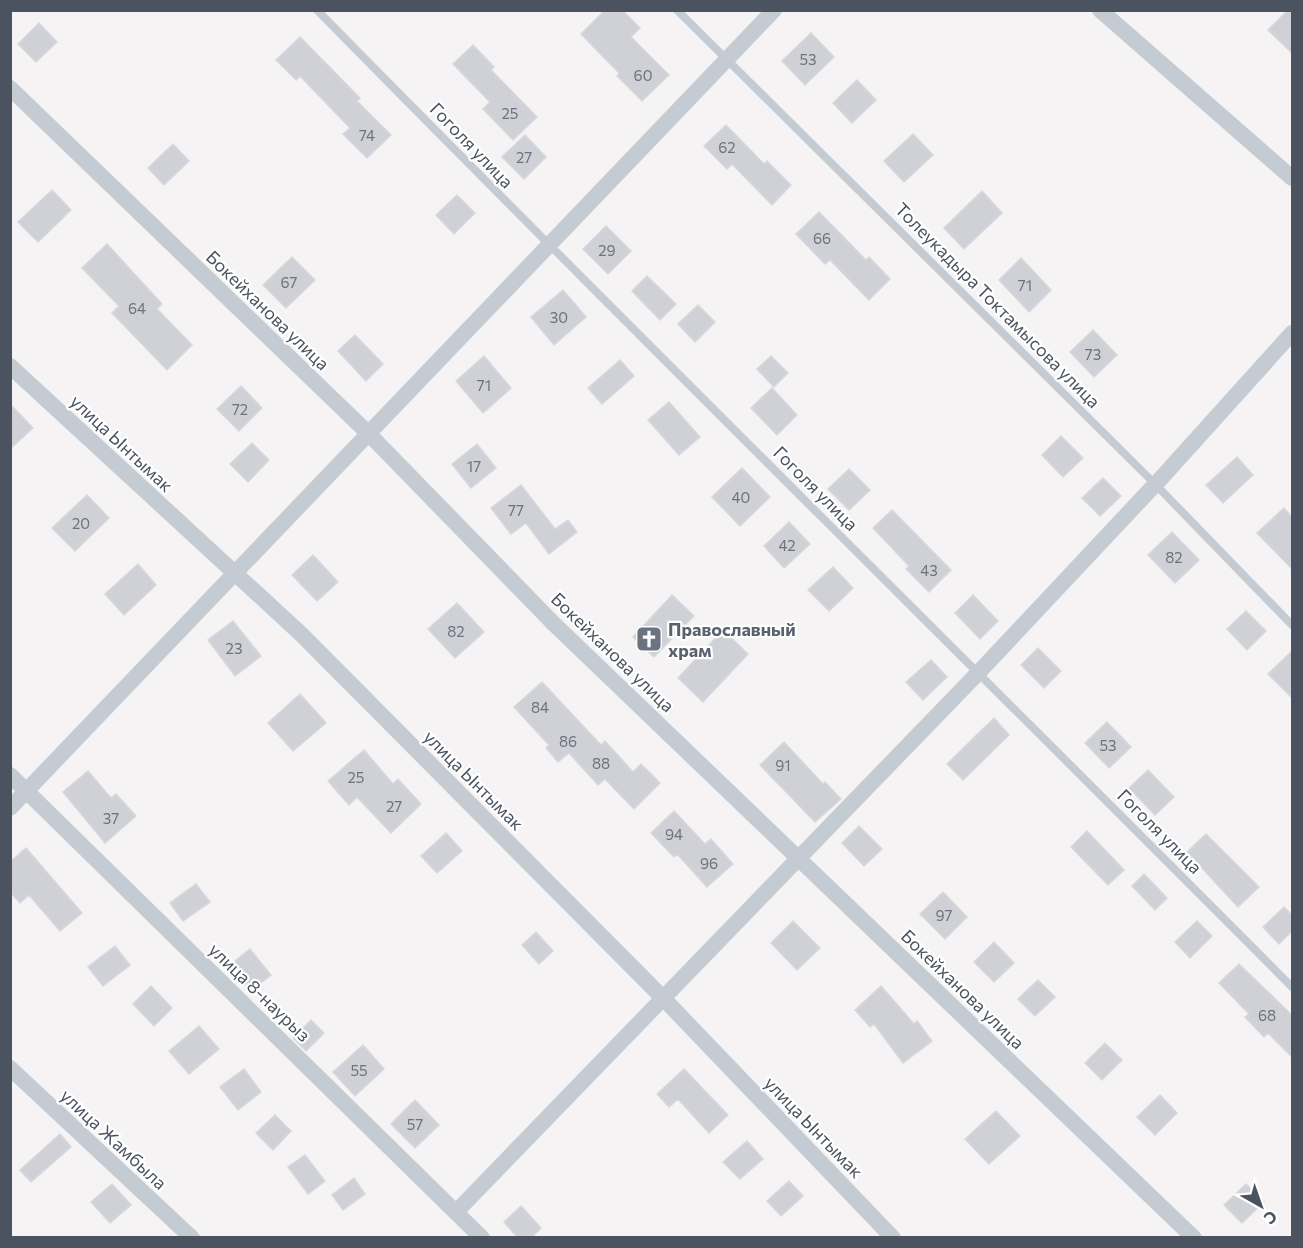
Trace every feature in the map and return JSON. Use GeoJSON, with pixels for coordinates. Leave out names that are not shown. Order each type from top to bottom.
{"type":"FeatureCollection","features":[{"type":"Feature","properties":{"kind":"street"},"geometry":{"type":"LineString","coordinates":[[10,808],[774,10]]}},
{"type":"Feature","properties":{"kind":"street"},"geometry":{"type":"LineString","coordinates":[[1100,10],[1293,178]]}},
{"type":"Feature","properties":{"kind":"street","name":"Бокейханова улица"},"geometry":{"type":"LineString","coordinates":[[10,88],[369,434],[554,623],[1194,1238]]}},
{"type":"Feature","properties":{"kind":"street"},"geometry":{"type":"LineString","coordinates":[[456,1212],[979,672],[1293,333]]}},
{"type":"Feature","properties":{"kind":"street","name":"улица Ынтымак"},"geometry":{"type":"LineString","coordinates":[[10,366],[301,634],[663,998],[893,1238]]}},
{"type":"Feature","properties":{"kind":"street","name":"улица 8-наурыз"},"geometry":{"type":"LineString","coordinates":[[10,776],[482,1238]]}},
{"type":"Feature","properties":{"kind":"street","name":"улица Жамбыла"},"geometry":{"type":"LineString","coordinates":[[10,1068],[192,1238]]}},
{"type":"Feature","properties":{"kind":"lane","name":"Гоголя улица"},"geometry":{"type":"LineString","coordinates":[[317,10],[549,246],[1293,987]]}},
{"type":"Feature","properties":{"kind":"lane","name":"Толеукадыра Токтамысова улица"},"geometry":{"type":"LineString","coordinates":[[677,10],[1155,484],[1293,625]]}},
{"type":"Feature","properties":{"kind":"building"},"geometry":{"type":"Polygon","coordinates":[[[605,10],[622,10],[640,28],[631,37],[669,75],[642,101],[617,76],[619,73],[581,34],[605,10]]]}},
{"type":"Feature","properties":{"kind":"building"},"geometry":{"type":"Polygon","coordinates":[[[1288,10],[1293,10],[1293,54],[1268,30],[1288,10]]]}},
{"type":"Feature","properties":{"kind":"building"},"geometry":{"type":"Polygon","coordinates":[[[39,23],[57,42],[36,62],[18,44],[39,23]]]}},
{"type":"Feature","properties":{"kind":"building"},"geometry":{"type":"Polygon","coordinates":[[[811,33],[834,57],[805,85],[782,61],[811,33]]]}},
{"type":"Feature","properties":{"kind":"building"},"geometry":{"type":"Polygon","coordinates":[[[300,37],[360,98],[357,101],[391,135],[367,158],[343,134],[350,128],[300,76],[296,80],[276,60],[300,37]]]}},
{"type":"Feature","properties":{"kind":"building"},"geometry":{"type":"Polygon","coordinates":[[[473,45],[494,67],[491,70],[537,117],[513,140],[483,109],[490,102],[453,64],[473,45]]]}},
{"type":"Feature","properties":{"kind":"building"},"geometry":{"type":"Polygon","coordinates":[[[857,80],[876,100],[852,123],[833,103],[857,80]]]}},
{"type":"Feature","properties":{"kind":"building"},"geometry":{"type":"Polygon","coordinates":[[[726,125],[764,164],[767,161],[791,185],[772,205],[732,164],[727,169],[704,146],[726,125]]]}},
{"type":"Feature","properties":{"kind":"building"},"geometry":{"type":"Polygon","coordinates":[[[913,134],[933,155],[904,182],[884,161],[913,134]]]}},
{"type":"Feature","properties":{"kind":"building"},"geometry":{"type":"Polygon","coordinates":[[[525,135],[546,157],[524,179],[502,157],[525,135]]]}},
{"type":"Feature","properties":{"kind":"building"},"geometry":{"type":"Polygon","coordinates":[[[173,144],[189,161],[164,185],[148,168],[173,144]]]}},
{"type":"Feature","properties":{"kind":"building"},"geometry":{"type":"Polygon","coordinates":[[[52,190],[71,210],[38,242],[18,222],[52,190]]]}},
{"type":"Feature","properties":{"kind":"building"},"geometry":{"type":"Polygon","coordinates":[[[982,191],[1002,213],[964,249],[944,228],[982,191]]]}},
{"type":"Feature","properties":{"kind":"building"},"geometry":{"type":"Polygon","coordinates":[[[457,195],[475,213],[454,234],[436,215],[457,195]]]}},
{"type":"Feature","properties":{"kind":"building"},"geometry":{"type":"Polygon","coordinates":[[[819,212],[866,260],[869,257],[890,279],[869,300],[830,260],[825,264],[796,234],[819,212]]]}},
{"type":"Feature","properties":{"kind":"building"},"geometry":{"type":"Polygon","coordinates":[[[606,226],[631,251],[608,274],[583,249],[606,226]]]}},
{"type":"Feature","properties":{"kind":"building"},"geometry":{"type":"Polygon","coordinates":[[[107,244],[162,304],[157,309],[192,345],[167,370],[112,313],[119,306],[82,268],[107,244]]]}},
{"type":"Feature","properties":{"kind":"building"},"geometry":{"type":"Polygon","coordinates":[[[292,257],[315,280],[286,308],[263,285],[292,257]]]}},
{"type":"Feature","properties":{"kind":"building"},"geometry":{"type":"Polygon","coordinates":[[[1021,258],[1051,290],[1029,312],[999,280],[1021,258]]]}},
{"type":"Feature","properties":{"kind":"building"},"geometry":{"type":"Polygon","coordinates":[[[647,276],[676,304],[660,320],[632,291],[647,276]]]}},
{"type":"Feature","properties":{"kind":"building"},"geometry":{"type":"Polygon","coordinates":[[[563,290],[586,317],[554,345],[531,317],[563,290]]]}},
{"type":"Feature","properties":{"kind":"building"},"geometry":{"type":"Polygon","coordinates":[[[698,305],[715,322],[695,342],[678,324],[698,305]]]}},
{"type":"Feature","properties":{"kind":"building"},"geometry":{"type":"Polygon","coordinates":[[[1093,330],[1117,355],[1094,377],[1070,352],[1093,330]]]}},
{"type":"Feature","properties":{"kind":"building"},"geometry":{"type":"Polygon","coordinates":[[[355,335],[383,364],[366,381],[338,351],[355,335]]]}},
{"type":"Feature","properties":{"kind":"building"},"geometry":{"type":"Polygon","coordinates":[[[484,356],[511,388],[483,413],[456,381],[484,356]]]}},
{"type":"Feature","properties":{"kind":"building"},"geometry":{"type":"Polygon","coordinates":[[[771,356],[788,373],[774,387],[757,369],[771,356]]]}},
{"type":"Feature","properties":{"kind":"building"},"geometry":{"type":"Polygon","coordinates":[[[620,360],[634,376],[602,404],[588,388],[620,360]]]}},
{"type":"Feature","properties":{"kind":"building"},"geometry":{"type":"Polygon","coordinates":[[[241,386],[262,408],[239,431],[217,409],[241,386]]]}},
{"type":"Feature","properties":{"kind":"building"},"geometry":{"type":"Polygon","coordinates":[[[772,388],[797,415],[777,435],[751,408],[772,388]]]}},
{"type":"Feature","properties":{"kind":"building"},"geometry":{"type":"Polygon","coordinates":[[[669,402],[700,437],[679,455],[648,420],[669,402]]]}},
{"type":"Feature","properties":{"kind":"building"},"geometry":{"type":"Polygon","coordinates":[[[10,404],[33,428],[10,449],[10,404]]]}},
{"type":"Feature","properties":{"kind":"building"},"geometry":{"type":"Polygon","coordinates":[[[1061,436],[1083,458],[1063,477],[1042,455],[1061,436]]]}},
{"type":"Feature","properties":{"kind":"building"},"geometry":{"type":"Polygon","coordinates":[[[252,443],[269,460],[248,482],[230,464],[252,443]]]}},
{"type":"Feature","properties":{"kind":"building"},"geometry":{"type":"Polygon","coordinates":[[[477,444],[496,468],[471,488],[452,464],[477,444]]]}},
{"type":"Feature","properties":{"kind":"building"},"geometry":{"type":"Polygon","coordinates":[[[1237,457],[1253,475],[1223,503],[1206,485],[1237,457]]]}},
{"type":"Feature","properties":{"kind":"building"},"geometry":{"type":"Polygon","coordinates":[[[742,468],[770,497],[740,526],[712,497],[742,468]]]}},
{"type":"Feature","properties":{"kind":"building"},"geometry":{"type":"Polygon","coordinates":[[[849,469],[870,490],[849,510],[828,489],[849,469]]]}},
{"type":"Feature","properties":{"kind":"building"},"geometry":{"type":"Polygon","coordinates":[[[1103,478],[1121,496],[1100,516],[1082,498],[1103,478]]]}},
{"type":"Feature","properties":{"kind":"building"},"geometry":{"type":"Polygon","coordinates":[[[521,485],[555,529],[568,520],[577,532],[549,554],[526,523],[511,534],[491,508],[521,485]]]}},
{"type":"Feature","properties":{"kind":"building"},"geometry":{"type":"Polygon","coordinates":[[[87,495],[109,518],[75,551],[52,528],[87,495]]]}},
{"type":"Feature","properties":{"kind":"building"},"geometry":{"type":"Polygon","coordinates":[[[1284,508],[1293,518],[1293,570],[1257,533],[1284,508]]]}},
{"type":"Feature","properties":{"kind":"building"},"geometry":{"type":"Polygon","coordinates":[[[892,510],[951,570],[929,592],[906,569],[909,566],[873,528],[892,510]]]}},
{"type":"Feature","properties":{"kind":"building"},"geometry":{"type":"Polygon","coordinates":[[[789,522],[810,544],[784,568],[764,546],[789,522]]]}},
{"type":"Feature","properties":{"kind":"building"},"geometry":{"type":"Polygon","coordinates":[[[1172,532],[1199,560],[1175,583],[1148,555],[1172,532]]]}},
{"type":"Feature","properties":{"kind":"building"},"geometry":{"type":"Polygon","coordinates":[[[313,555],[338,582],[317,601],[292,575],[313,555]]]}},
{"type":"Feature","properties":{"kind":"building"},"geometry":{"type":"Polygon","coordinates":[[[138,564],[156,585],[124,615],[105,594],[138,564]]]}},
{"type":"Feature","properties":{"kind":"building"},"geometry":{"type":"Polygon","coordinates":[[[833,567],[853,588],[829,611],[808,590],[833,567]]]}},
{"type":"Feature","properties":{"kind":"building"},"geometry":{"type":"Polygon","coordinates":[[[672,595],[694,616],[654,657],[633,637],[672,595]]]}},
{"type":"Feature","properties":{"kind":"building"},"geometry":{"type":"Polygon","coordinates":[[[973,595],[998,621],[980,639],[955,613],[973,595]]]}},
{"type":"Feature","properties":{"kind":"building"},"geometry":{"type":"Polygon","coordinates":[[[457,603],[484,632],[455,658],[428,629],[457,603]]]}},
{"type":"Feature","properties":{"kind":"building"},"geometry":{"type":"Polygon","coordinates":[[[1246,611],[1266,631],[1247,650],[1227,629],[1246,611]]]}},
{"type":"Feature","properties":{"kind":"building"},"geometry":{"type":"Polygon","coordinates":[[[233,621],[261,656],[235,676],[208,640],[233,621]]]}},
{"type":"Feature","properties":{"kind":"building"},"geometry":{"type":"Polygon","coordinates":[[[723,630],[748,654],[703,702],[678,678],[723,630]]]}},
{"type":"Feature","properties":{"kind":"building"},"geometry":{"type":"Polygon","coordinates":[[[1038,648],[1061,671],[1044,688],[1021,665],[1038,648]]]}},
{"type":"Feature","properties":{"kind":"building"},"geometry":{"type":"Polygon","coordinates":[[[1293,650],[1293,699],[1268,674],[1293,650]]]}},
{"type":"Feature","properties":{"kind":"building"},"geometry":{"type":"Polygon","coordinates":[[[931,660],[947,677],[923,700],[906,682],[931,660]]]}},
{"type":"Feature","properties":{"kind":"building"},"geometry":{"type":"Polygon","coordinates":[[[542,682],[601,745],[605,741],[633,772],[641,764],[660,783],[634,809],[605,779],[598,785],[569,753],[558,762],[546,748],[549,745],[514,707],[542,682]]]}},
{"type":"Feature","properties":{"kind":"building"},"geometry":{"type":"Polygon","coordinates":[[[300,694],[326,723],[293,751],[268,723],[300,694]]]}},
{"type":"Feature","properties":{"kind":"building"},"geometry":{"type":"Polygon","coordinates":[[[994,718],[1009,735],[963,780],[947,764],[994,718]]]}},
{"type":"Feature","properties":{"kind":"building"},"geometry":{"type":"Polygon","coordinates":[[[1107,722],[1131,747],[1109,768],[1085,743],[1107,722]]]}},
{"type":"Feature","properties":{"kind":"building"},"geometry":{"type":"Polygon","coordinates":[[[784,742],[823,784],[825,782],[841,799],[815,822],[760,765],[784,742]]]}},
{"type":"Feature","properties":{"kind":"building"},"geometry":{"type":"Polygon","coordinates":[[[364,750],[393,784],[398,779],[421,804],[391,833],[357,797],[349,805],[328,781],[364,750]]]}},
{"type":"Feature","properties":{"kind":"building"},"geometry":{"type":"Polygon","coordinates":[[[1148,770],[1174,797],[1155,815],[1129,788],[1148,770]]]}},
{"type":"Feature","properties":{"kind":"building"},"geometry":{"type":"Polygon","coordinates":[[[88,771],[111,798],[116,794],[136,816],[105,843],[63,792],[88,771]]]}},
{"type":"Feature","properties":{"kind":"building"},"geometry":{"type":"Polygon","coordinates":[[[674,811],[705,844],[711,839],[733,864],[707,887],[677,854],[674,857],[651,833],[674,811]]]}},
{"type":"Feature","properties":{"kind":"building"},"geometry":{"type":"Polygon","coordinates":[[[859,826],[882,849],[864,866],[842,843],[859,826]]]}},
{"type":"Feature","properties":{"kind":"building"},"geometry":{"type":"Polygon","coordinates":[[[1087,831],[1124,870],[1108,885],[1071,847],[1087,831]]]}},
{"type":"Feature","properties":{"kind":"building"},"geometry":{"type":"Polygon","coordinates":[[[446,833],[462,851],[437,873],[421,856],[446,833]]]}},
{"type":"Feature","properties":{"kind":"building"},"geometry":{"type":"Polygon","coordinates":[[[1206,834],[1259,887],[1238,907],[1187,852],[1206,834]]]}},
{"type":"Feature","properties":{"kind":"building"},"geometry":{"type":"Polygon","coordinates":[[[26,848],[82,913],[60,931],[29,895],[20,903],[10,892],[10,862],[26,848]]]}},
{"type":"Feature","properties":{"kind":"building"},"geometry":{"type":"Polygon","coordinates":[[[1144,874],[1167,898],[1155,910],[1132,886],[1144,874]]]}},
{"type":"Feature","properties":{"kind":"building"},"geometry":{"type":"Polygon","coordinates":[[[196,884],[210,902],[183,921],[170,903],[196,884]]]}},
{"type":"Feature","properties":{"kind":"building"},"geometry":{"type":"Polygon","coordinates":[[[943,892],[967,917],[945,939],[920,914],[943,892]]]}},
{"type":"Feature","properties":{"kind":"building"},"geometry":{"type":"Polygon","coordinates":[[[1284,907],[1293,916],[1293,930],[1279,944],[1263,927],[1284,907]]]}},
{"type":"Feature","properties":{"kind":"building"},"geometry":{"type":"Polygon","coordinates":[[[793,921],[820,948],[797,970],[771,943],[793,921]]]}},
{"type":"Feature","properties":{"kind":"building"},"geometry":{"type":"Polygon","coordinates":[[[1197,921],[1212,936],[1190,958],[1175,942],[1197,921]]]}},
{"type":"Feature","properties":{"kind":"building"},"geometry":{"type":"Polygon","coordinates":[[[536,932],[553,951],[539,964],[522,945],[536,932]]]}},
{"type":"Feature","properties":{"kind":"building"},"geometry":{"type":"Polygon","coordinates":[[[994,942],[1014,963],[994,982],[974,962],[994,942]]]}},
{"type":"Feature","properties":{"kind":"building"},"geometry":{"type":"Polygon","coordinates":[[[115,946],[130,965],[103,986],[88,967],[115,946]]]}},
{"type":"Feature","properties":{"kind":"building"},"geometry":{"type":"Polygon","coordinates":[[[250,949],[271,975],[250,991],[230,965],[250,949]]]}},
{"type":"Feature","properties":{"kind":"building"},"geometry":{"type":"Polygon","coordinates":[[[1239,964],[1293,1016],[1293,1058],[1268,1033],[1264,1037],[1245,1017],[1249,1014],[1219,983],[1239,964]]]}},
{"type":"Feature","properties":{"kind":"building"},"geometry":{"type":"Polygon","coordinates":[[[1038,980],[1055,997],[1035,1016],[1018,999],[1038,980]]]}},
{"type":"Feature","properties":{"kind":"building"},"geometry":{"type":"Polygon","coordinates":[[[151,986],[172,1008],[154,1026],[133,1004],[151,986]]]}},
{"type":"Feature","properties":{"kind":"building"},"geometry":{"type":"Polygon","coordinates":[[[881,986],[914,1024],[917,1021],[932,1041],[903,1063],[874,1024],[870,1027],[855,1010],[881,986]]]}},
{"type":"Feature","properties":{"kind":"building"},"geometry":{"type":"Polygon","coordinates":[[[311,1020],[324,1033],[306,1051],[293,1038],[311,1020]]]}},
{"type":"Feature","properties":{"kind":"building"},"geometry":{"type":"Polygon","coordinates":[[[199,1026],[219,1049],[189,1074],[169,1051],[199,1026]]]}},
{"type":"Feature","properties":{"kind":"building"},"geometry":{"type":"Polygon","coordinates":[[[1105,1043],[1122,1060],[1102,1080],[1085,1063],[1105,1043]]]}},
{"type":"Feature","properties":{"kind":"building"},"geometry":{"type":"Polygon","coordinates":[[[363,1045],[384,1069],[355,1096],[333,1072],[363,1045]]]}},
{"type":"Feature","properties":{"kind":"building"},"geometry":{"type":"Polygon","coordinates":[[[244,1069],[261,1092],[238,1110],[220,1087],[244,1069]]]}},
{"type":"Feature","properties":{"kind":"building"},"geometry":{"type":"Polygon","coordinates":[[[684,1069],[728,1115],[709,1133],[678,1099],[669,1107],[657,1094],[684,1069]]]}},
{"type":"Feature","properties":{"kind":"building"},"geometry":{"type":"Polygon","coordinates":[[[1160,1095],[1177,1113],[1155,1135],[1137,1117],[1160,1095]]]}},
{"type":"Feature","properties":{"kind":"building"},"geometry":{"type":"Polygon","coordinates":[[[415,1100],[439,1125],[415,1148],[391,1124],[415,1100]]]}},
{"type":"Feature","properties":{"kind":"building"},"geometry":{"type":"Polygon","coordinates":[[[996,1111],[1020,1136],[989,1164],[965,1139],[996,1111]]]}},
{"type":"Feature","properties":{"kind":"building"},"geometry":{"type":"Polygon","coordinates":[[[275,1115],[291,1131],[273,1150],[256,1133],[275,1115]]]}},
{"type":"Feature","properties":{"kind":"building"},"geometry":{"type":"Polygon","coordinates":[[[60,1134],[71,1147],[31,1182],[20,1170],[60,1134]]]}},
{"type":"Feature","properties":{"kind":"building"},"geometry":{"type":"Polygon","coordinates":[[[747,1141],[763,1159],[740,1179],[723,1162],[747,1141]]]}},
{"type":"Feature","properties":{"kind":"building"},"geometry":{"type":"Polygon","coordinates":[[[305,1155],[325,1181],[308,1194],[288,1167],[305,1155]]]}},
{"type":"Feature","properties":{"kind":"building"},"geometry":{"type":"Polygon","coordinates":[[[354,1178],[365,1194],[343,1210],[332,1195],[354,1178]]]}},
{"type":"Feature","properties":{"kind":"building"},"geometry":{"type":"Polygon","coordinates":[[[789,1181],[803,1196],[781,1216],[767,1201],[789,1181]]]}},
{"type":"Feature","properties":{"kind":"building"},"geometry":{"type":"Polygon","coordinates":[[[112,1184],[131,1205],[110,1223],[91,1202],[112,1184]]]}},
{"type":"Feature","properties":{"kind":"building"},"geometry":{"type":"Polygon","coordinates":[[[1246,1184],[1264,1202],[1242,1223],[1224,1205],[1246,1184]]]}},
{"type":"Feature","properties":{"kind":"building"},"geometry":{"type":"Polygon","coordinates":[[[521,1206],[541,1228],[531,1238],[518,1238],[504,1222],[521,1206]]]}},
{"type":"Feature","properties":{"kind":"place","name":"Православный храм"},"geometry":{"type":"Point","coordinates":[649,639]}}]}
